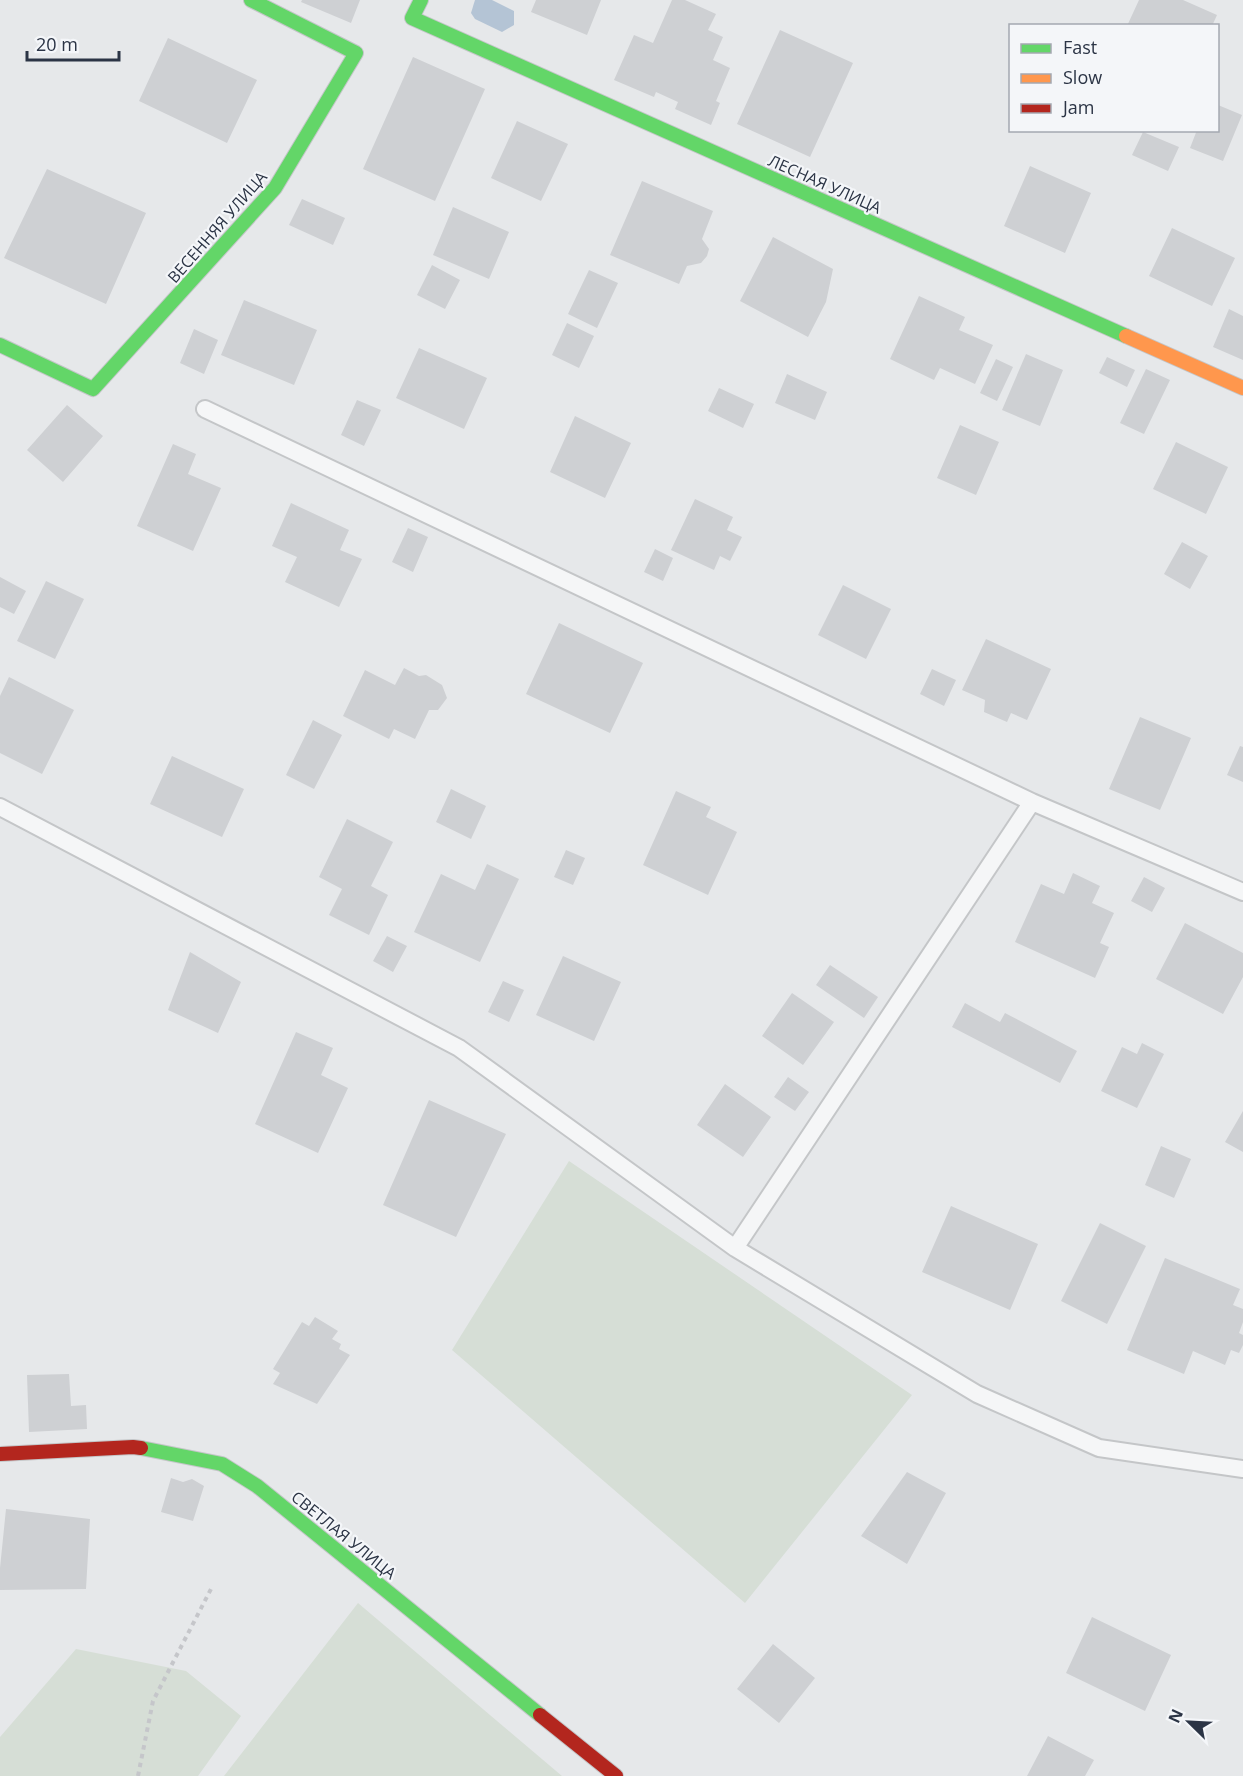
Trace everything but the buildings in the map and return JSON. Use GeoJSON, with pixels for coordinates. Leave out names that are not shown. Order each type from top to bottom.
{"type":"FeatureCollection","features":[{"type":"Feature","properties":{"kind":"street","name":"ВЕСЕННЯЯ УЛИЦА"},"geometry":{"type":"LineString","coordinates":[[0,345],[93,389],[275,188],[356,53],[251,0]]}},
{"type":"Feature","properties":{"kind":"street","name":"ЛЕСНАЯ УЛИЦА"},"geometry":{"type":"LineString","coordinates":[[421,0],[412,18],[1243,388]]}},
{"type":"Feature","properties":{"kind":"street","name":"СВЕТЛАЯ УЛИЦА"},"geometry":{"type":"LineString","coordinates":[[0,1454],[133,1447],[222,1464],[257,1486],[616,1776]]}},
{"type":"Feature","properties":{"kind":"lane"},"geometry":{"type":"LineString","coordinates":[[205,409],[1032,802],[1243,892]]}},
{"type":"Feature","properties":{"kind":"lane"},"geometry":{"type":"LineString","coordinates":[[735,1248],[1032,802]]}},
{"type":"Feature","properties":{"kind":"lane"},"geometry":{"type":"LineString","coordinates":[[0,807],[459,1048],[735,1248],[977,1394],[1099,1448],[1243,1469]]}},
{"type":"Feature","properties":{"kind":"path"},"geometry":{"type":"LineString","coordinates":[[138,1776],[153,1701],[212,1587]]}},
{"type":"Feature","properties":{"kind":"shaded area"},"geometry":{"type":"Polygon","coordinates":[[[569,1161],[912,1395],[745,1603],[452,1350],[569,1161]]]}},
{"type":"Feature","properties":{"kind":"shaded area"},"geometry":{"type":"Polygon","coordinates":[[[358,1603],[562,1776],[224,1776],[358,1603]]]}},
{"type":"Feature","properties":{"kind":"shaded area"},"geometry":{"type":"Polygon","coordinates":[[[76,1649],[186,1671],[241,1716],[198,1776],[0,1776],[0,1737],[76,1649]]]}},
{"type":"Feature","properties":{"kind":"water"},"geometry":{"type":"Polygon","coordinates":[[[475,0],[492,0],[514,11],[514,25],[502,32],[475,19],[471,13],[475,0]]]}},
{"type":"Feature","properties":{"kind":"traffic: fast"},"geometry":{"type":"LineString","coordinates":[[0,345],[93,389],[275,188],[356,53],[251,0]]}},
{"type":"Feature","properties":{"kind":"traffic: fast"},"geometry":{"type":"LineString","coordinates":[[421,0],[412,18],[1126,336]]}},
{"type":"Feature","properties":{"kind":"traffic: fast"},"geometry":{"type":"LineString","coordinates":[[141,1448],[222,1464],[257,1486],[540,1715]]}},
{"type":"Feature","properties":{"kind":"traffic: slow"},"geometry":{"type":"LineString","coordinates":[[1126,336],[1243,388]]}},
{"type":"Feature","properties":{"kind":"traffic: jam"},"geometry":{"type":"LineString","coordinates":[[0,1454],[141,1448]]}},
{"type":"Feature","properties":{"kind":"traffic: jam"},"geometry":{"type":"LineString","coordinates":[[540,1715],[616,1776]]}}]}
